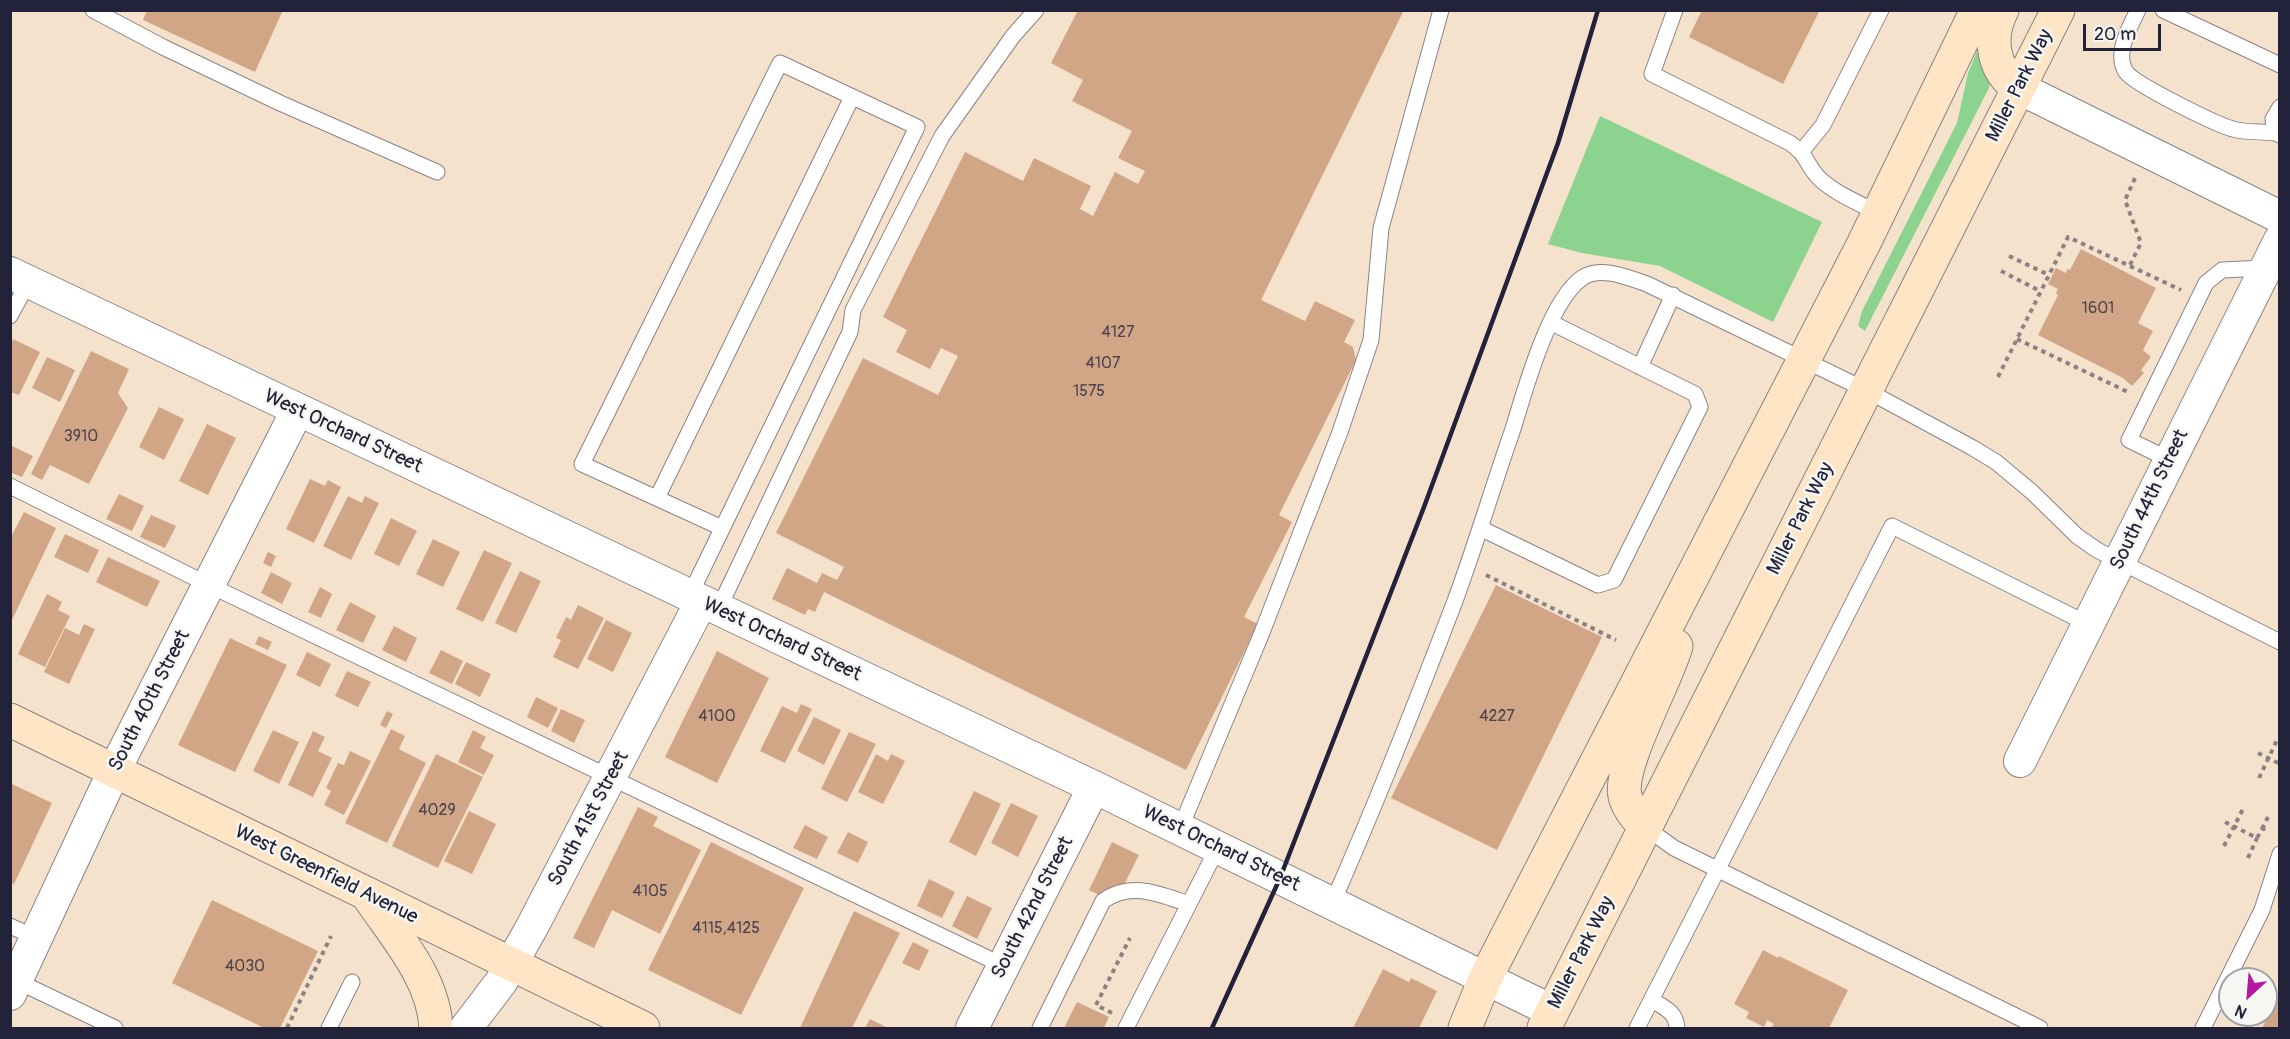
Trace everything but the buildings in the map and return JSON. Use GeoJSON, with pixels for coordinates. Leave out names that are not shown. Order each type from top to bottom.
{"type":"FeatureCollection","features":[{"type":"Feature","properties":{"kind":"main road"},"geometry":{"type":"LineString","coordinates":[[1465,1029],[1485,979],[1878,213],[1977,10]]}},
{"type":"Feature","properties":{"kind":"main road"},"geometry":{"type":"LineString","coordinates":[[2002,10],[1995,23],[1994,44],[2001,72],[2005,79],[2019,88]]}},
{"type":"Feature","properties":{"kind":"main road","name":"Miller Park Way"},"geometry":{"type":"LineString","coordinates":[[1548,1020],[2058,10]]}},
{"type":"Feature","properties":{"kind":"main road"},"geometry":{"type":"LineString","coordinates":[[1645,827],[1632,811],[1625,796],[1624,778],[1631,753],[1674,653],[1702,558]]}},
{"type":"Feature","properties":{"kind":"main road","name":"West Greenfield Avenue"},"geometry":{"type":"LineString","coordinates":[[10,720],[643,1029]]}},
{"type":"Feature","properties":{"kind":"main road"},"geometry":{"type":"LineString","coordinates":[[368,895],[429,988],[436,1011],[436,1029]]}},
{"type":"Feature","properties":{"kind":"street"},"geometry":{"type":"LineString","coordinates":[[2019,88],[2280,217]]}},
{"type":"Feature","properties":{"kind":"street","name":"South 44th Street"},"geometry":{"type":"LineString","coordinates":[[2020,761],[2280,240]]}},
{"type":"Feature","properties":{"kind":"street","name":"West Orchard Street"},"geometry":{"type":"LineString","coordinates":[[20,277],[297,411],[1218,847],[1485,979],[1548,1020]]}},
{"type":"Feature","properties":{"kind":"street","name":"South 40th Street"},"geometry":{"type":"LineString","coordinates":[[14,988],[24,932],[114,771],[297,411]]}},
{"type":"Feature","properties":{"kind":"street","name":"South 41st Street"},"geometry":{"type":"LineString","coordinates":[[466,1029],[511,966],[703,603]]}},
{"type":"Feature","properties":{"kind":"street","name":"South 42nd Street"},"geometry":{"type":"LineString","coordinates":[[972,1029],[1094,787]]}},
{"type":"Feature","properties":{"kind":"lane"},"geometry":{"type":"LineString","coordinates":[[93,10],[163,47],[270,98],[437,172]]}},
{"type":"Feature","properties":{"kind":"lane"},"geometry":{"type":"LineString","coordinates":[[703,603],[850,332],[853,310],[942,136],[1013,36],[1036,10]]}},
{"type":"Feature","properties":{"kind":"lane"},"geometry":{"type":"LineString","coordinates":[[1180,829],[1261,635],[1340,432],[1371,340],[1381,228],[1441,10]]}},
{"type":"Feature","properties":{"kind":"lane"},"geometry":{"type":"LineString","coordinates":[[1674,10],[1652,74],[1802,151],[1817,176],[1827,185],[1878,213]]}},
{"type":"Feature","properties":{"kind":"lane"},"geometry":{"type":"LineString","coordinates":[[1802,151],[1823,125],[1881,10]]}},
{"type":"Feature","properties":{"kind":"lane"},"geometry":{"type":"LineString","coordinates":[[2138,10],[2128,31],[2121,55],[2126,72],[2145,87],[2233,129],[2277,134],[2273,119],[2280,107]]}},
{"type":"Feature","properties":{"kind":"lane"},"geometry":{"type":"LineString","coordinates":[[2163,10],[2280,65]]}},
{"type":"Feature","properties":{"kind":"lane"},"geometry":{"type":"LineString","coordinates":[[703,603],[722,528],[917,127],[780,63],[582,464],[722,528]]}},
{"type":"Feature","properties":{"kind":"lane"},"geometry":{"type":"LineString","coordinates":[[657,498],[852,97]]}},
{"type":"Feature","properties":{"kind":"lane"},"geometry":{"type":"LineString","coordinates":[[2170,460],[2128,440],[2198,298],[2206,284],[2222,270],[2265,268]]}},
{"type":"Feature","properties":{"kind":"lane"},"geometry":{"type":"LineString","coordinates":[[1332,904],[1366,826],[1467,566],[1536,357],[1574,285],[1594,272],[1622,276],[1673,296],[1866,390],[1996,462],[2032,492],[2077,536],[2119,561],[2280,642]]}},
{"type":"Feature","properties":{"kind":"lane"},"geometry":{"type":"LineString","coordinates":[[10,316],[20,277]]}},
{"type":"Feature","properties":{"kind":"lane"},"geometry":{"type":"LineString","coordinates":[[1640,367],[1673,296]]}},
{"type":"Feature","properties":{"kind":"lane"},"geometry":{"type":"LineString","coordinates":[[1480,528],[1598,585],[1614,580],[1700,407],[1695,394],[1552,323]]}},
{"type":"Feature","properties":{"kind":"lane"},"geometry":{"type":"LineString","coordinates":[[10,486],[209,585],[1004,966]]}},
{"type":"Feature","properties":{"kind":"lane"},"geometry":{"type":"LineString","coordinates":[[1637,1029],[1892,526],[2088,624]]}},
{"type":"Feature","properties":{"kind":"lane"},"geometry":{"type":"LineString","coordinates":[[1645,827],[1674,848],[2040,1029]]}},
{"type":"Feature","properties":{"kind":"lane"},"geometry":{"type":"LineString","coordinates":[[1126,1029],[1218,847]]}},
{"type":"Feature","properties":{"kind":"lane"},"geometry":{"type":"LineString","coordinates":[[2203,1029],[2262,910],[2280,854]]}},
{"type":"Feature","properties":{"kind":"lane"},"geometry":{"type":"LineString","coordinates":[[1040,1029],[1103,901],[1127,889],[1147,890],[1190,904]]}},
{"type":"Feature","properties":{"kind":"lane"},"geometry":{"type":"LineString","coordinates":[[329,1029],[352,982]]}},
{"type":"Feature","properties":{"kind":"lane"},"geometry":{"type":"LineString","coordinates":[[14,988],[115,1029]]}},
{"type":"Feature","properties":{"kind":"lane"},"geometry":{"type":"LineString","coordinates":[[1652,1000],[1670,1010],[1676,1019],[1677,1029]]}},
{"type":"Feature","properties":{"kind":"path"},"geometry":{"type":"LineString","coordinates":[[2130,265],[2141,243],[2125,200],[2139,170]]}},
{"type":"Feature","properties":{"kind":"path"},"geometry":{"type":"LineString","coordinates":[[1998,377],[2068,237],[2198,298]]}},
{"type":"Feature","properties":{"kind":"path"},"geometry":{"type":"LineString","coordinates":[[2009,255],[2049,275]]}},
{"type":"Feature","properties":{"kind":"path"},"geometry":{"type":"LineString","coordinates":[[2001,272],[2040,291]]}},
{"type":"Feature","properties":{"kind":"path"},"geometry":{"type":"LineString","coordinates":[[2017,339],[2147,402]]}},
{"type":"Feature","properties":{"kind":"path"},"geometry":{"type":"LineString","coordinates":[[1467,566],[1616,640]]}},
{"type":"Feature","properties":{"kind":"path"},"geometry":{"type":"LineString","coordinates":[[2259,778],[2278,738]]}},
{"type":"Feature","properties":{"kind":"path"},"geometry":{"type":"LineString","coordinates":[[2258,753],[2280,764]]}},
{"type":"Feature","properties":{"kind":"path"},"geometry":{"type":"LineString","coordinates":[[2224,846],[2244,807]]}},
{"type":"Feature","properties":{"kind":"path"},"geometry":{"type":"LineString","coordinates":[[2248,858],[2268,817]]}},
{"type":"Feature","properties":{"kind":"path"},"geometry":{"type":"LineString","coordinates":[[2225,822],[2257,838]]}},
{"type":"Feature","properties":{"kind":"path"},"geometry":{"type":"LineString","coordinates":[[287,1029],[331,936]]}},
{"type":"Feature","properties":{"kind":"path"},"geometry":{"type":"LineString","coordinates":[[1112,1022],[1115,1015],[1096,1005],[1130,938]]}},
{"type":"Feature","properties":{"kind":"green space"},"geometry":{"type":"Polygon","coordinates":[[[1982,40],[1991,79],[1989,88],[1865,331],[1858,326],[1862,311],[1957,123],[1968,73],[1982,40]]]}},
{"type":"Feature","properties":{"kind":"green space"},"geometry":{"type":"Polygon","coordinates":[[[1600,116],[1822,222],[1773,322],[1660,266],[1582,253],[1548,244],[1600,116]]]}},
{"type":"Feature","properties":{"kind":"railway"},"geometry":{"type":"LineString","coordinates":[[1212,1028],[1280,878],[1424,507],[1558,143],[1598,10]]}}]}
